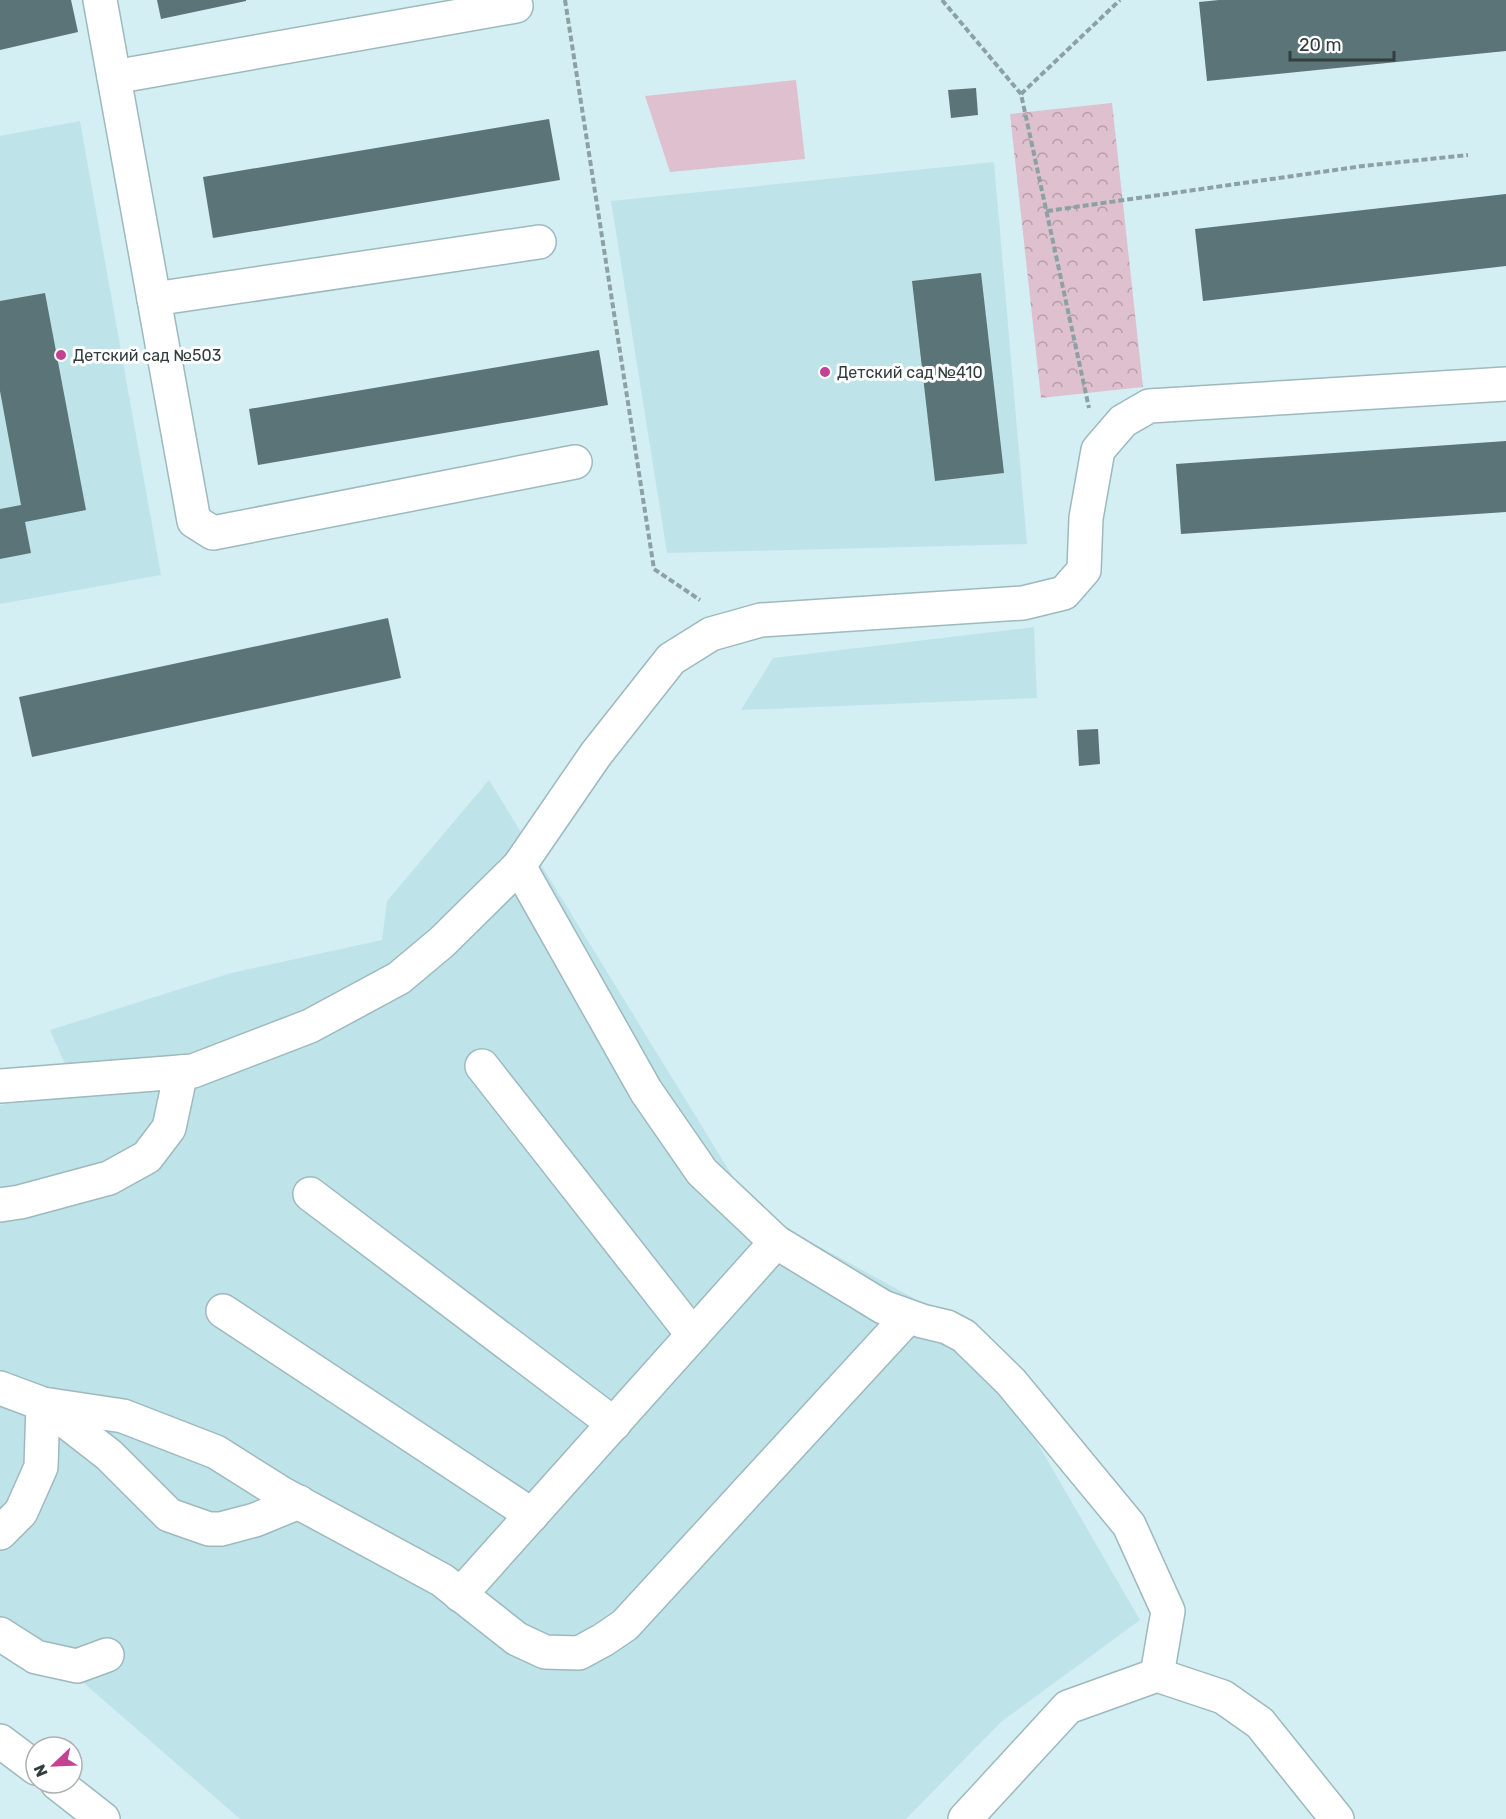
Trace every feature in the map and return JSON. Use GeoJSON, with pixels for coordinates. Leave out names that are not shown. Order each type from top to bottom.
{"type":"FeatureCollection","features":[{"type":"Feature","properties":{"kind":"street"},"geometry":{"type":"LineString","coordinates":[[100,0],[194,521],[213,533],[575,462]]}},
{"type":"Feature","properties":{"kind":"street"},"geometry":{"type":"LineString","coordinates":[[114,77],[516,6]]}},
{"type":"Feature","properties":{"kind":"street"},"geometry":{"type":"LineString","coordinates":[[154,299],[539,242]]}},
{"type":"Feature","properties":{"kind":"street"},"geometry":{"type":"LineString","coordinates":[[0,1086],[193,1071],[310,1026],[399,978],[442,942],[519,866],[596,754],[671,659],[711,634],[761,620],[1023,603],[1064,593],[1084,570],[1086,518],[1098,450],[1123,421],[1149,406],[1506,384]]}},
{"type":"Feature","properties":{"kind":"street"},"geometry":{"type":"LineString","coordinates":[[519,866],[646,1091],[702,1172],[776,1242],[883,1307],[908,1317],[947,1327],[964,1336],[1011,1382],[1129,1525],[1168,1611],[1157,1675]]}},
{"type":"Feature","properties":{"kind":"street"},"geometry":{"type":"LineString","coordinates":[[482,1066],[693,1335]]}},
{"type":"Feature","properties":{"kind":"street"},"geometry":{"type":"LineString","coordinates":[[0,1205],[20,1202],[109,1178],[147,1157],[169,1128],[181,1072]]}},
{"type":"Feature","properties":{"kind":"street"},"geometry":{"type":"LineString","coordinates":[[309,1194],[614,1424]]}},
{"type":"Feature","properties":{"kind":"street"},"geometry":{"type":"LineString","coordinates":[[460,1595],[776,1242]]}},
{"type":"Feature","properties":{"kind":"street"},"geometry":{"type":"LineString","coordinates":[[223,1311],[532,1515]]}},
{"type":"Feature","properties":{"kind":"street"},"geometry":{"type":"LineString","coordinates":[[0,1388],[43,1404],[123,1416],[216,1452],[299,1502],[442,1580],[518,1639],[545,1652],[579,1653],[626,1625],[908,1317]]}},
{"type":"Feature","properties":{"kind":"street"},"geometry":{"type":"LineString","coordinates":[[43,1404],[109,1455],[169,1515],[209,1529],[221,1529],[255,1520],[299,1502]]}},
{"type":"Feature","properties":{"kind":"street"},"geometry":{"type":"LineString","coordinates":[[0,1533],[21,1512],[41,1467],[43,1404]]}},
{"type":"Feature","properties":{"kind":"street"},"geometry":{"type":"LineString","coordinates":[[0,1634],[36,1657],[77,1666],[107,1655]]}},
{"type":"Feature","properties":{"kind":"street"},"geometry":{"type":"LineString","coordinates":[[965,1819],[1068,1707],[1157,1675],[1223,1697],[1260,1723],[1337,1819]]}},
{"type":"Feature","properties":{"kind":"street"},"geometry":{"type":"LineString","coordinates":[[0,1741],[24,1759]]}},
{"type":"Feature","properties":{"kind":"street"},"geometry":{"type":"LineString","coordinates":[[72,1795],[103,1819]]}},
{"type":"Feature","properties":{"kind":"path"},"geometry":{"type":"LineString","coordinates":[[565,0],[654,569],[738,626]]}},
{"type":"Feature","properties":{"kind":"path"},"geometry":{"type":"LineString","coordinates":[[942,0],[1021,94],[1098,450]]}},
{"type":"Feature","properties":{"kind":"path"},"geometry":{"type":"LineString","coordinates":[[1021,94],[1120,0]]}},
{"type":"Feature","properties":{"kind":"path"},"geometry":{"type":"LineString","coordinates":[[1047,211],[1363,166],[1468,155]]}},
{"type":"Feature","properties":{"kind":"shaded area","name":"Детский сад №503"},"geometry":{"type":"Polygon","coordinates":[[[80,121],[161,575],[0,604],[0,136],[80,121]]]}},
{"type":"Feature","properties":{"kind":"shaded area","name":"Детский сад №410"},"geometry":{"type":"Polygon","coordinates":[[[994,162],[1027,544],[667,553],[611,201],[994,162]]]}},
{"type":"Feature","properties":{"kind":"shaded area"},"geometry":{"type":"Polygon","coordinates":[[[1034,627],[1037,698],[741,710],[773,658],[1034,627]]]}},
{"type":"Feature","properties":{"kind":"shaded area"},"geometry":{"type":"Polygon","coordinates":[[[489,780],[754,1211],[972,1330],[1140,1620],[1001,1722],[906,1819],[240,1819],[9,1618],[0,1619],[0,1105],[77,1092],[50,1030],[231,973],[382,940],[387,901],[489,780]]]}},
{"type":"Feature","properties":{"kind":"green space"},"geometry":{"type":"Polygon","coordinates":[[[796,80],[805,159],[670,172],[645,96],[796,80]]]}},
{"type":"Feature","properties":{"kind":"green space"},"geometry":{"type":"Polygon","coordinates":[[[1112,103],[1143,387],[1041,398],[1010,114],[1112,103]]]}},
{"type":"Feature","properties":{"kind":"building"},"geometry":{"type":"Polygon","coordinates":[[[0,0],[71,0],[78,32],[0,50],[0,0]]]}},
{"type":"Feature","properties":{"kind":"building"},"geometry":{"type":"Polygon","coordinates":[[[157,0],[246,0],[246,1],[161,19],[157,0]]]}},
{"type":"Feature","properties":{"kind":"building"},"geometry":{"type":"Polygon","coordinates":[[[1219,0],[1506,0],[1506,51],[1207,81],[1199,2],[1219,0]]]}},
{"type":"Feature","properties":{"kind":"building"},"geometry":{"type":"Polygon","coordinates":[[[976,88],[978,115],[951,118],[948,90],[976,88]]]}},
{"type":"Feature","properties":{"kind":"building"},"geometry":{"type":"Polygon","coordinates":[[[549,119],[560,180],[213,238],[203,177],[549,119]]]}},
{"type":"Feature","properties":{"kind":"building"},"geometry":{"type":"Polygon","coordinates":[[[1506,194],[1506,266],[1203,301],[1195,229],[1506,194]]]}},
{"type":"Feature","properties":{"kind":"building"},"geometry":{"type":"Polygon","coordinates":[[[981,273],[1004,473],[935,481],[912,281],[981,273]]]}},
{"type":"Feature","properties":{"kind":"building"},"geometry":{"type":"Polygon","coordinates":[[[45,293],[86,510],[25,522],[31,553],[0,559],[0,509],[21,505],[0,391],[0,301],[45,293]]]}},
{"type":"Feature","properties":{"kind":"building"},"geometry":{"type":"Polygon","coordinates":[[[599,350],[608,405],[258,465],[249,409],[599,350]]]}},
{"type":"Feature","properties":{"kind":"building"},"geometry":{"type":"Polygon","coordinates":[[[1506,441],[1506,512],[1181,534],[1176,464],[1506,441]]]}},
{"type":"Feature","properties":{"kind":"building"},"geometry":{"type":"Polygon","coordinates":[[[388,618],[401,678],[32,757],[19,697],[388,618]]]}},
{"type":"Feature","properties":{"kind":"building"},"geometry":{"type":"Polygon","coordinates":[[[1098,729],[1100,764],[1079,766],[1077,730],[1098,729]]]}},
{"type":"Feature","properties":{"kind":"place","name":"Детский сад №503"},"geometry":{"type":"Point","coordinates":[61,355]}},
{"type":"Feature","properties":{"kind":"place","name":"Детский сад №410"},"geometry":{"type":"Point","coordinates":[825,372]}}]}
